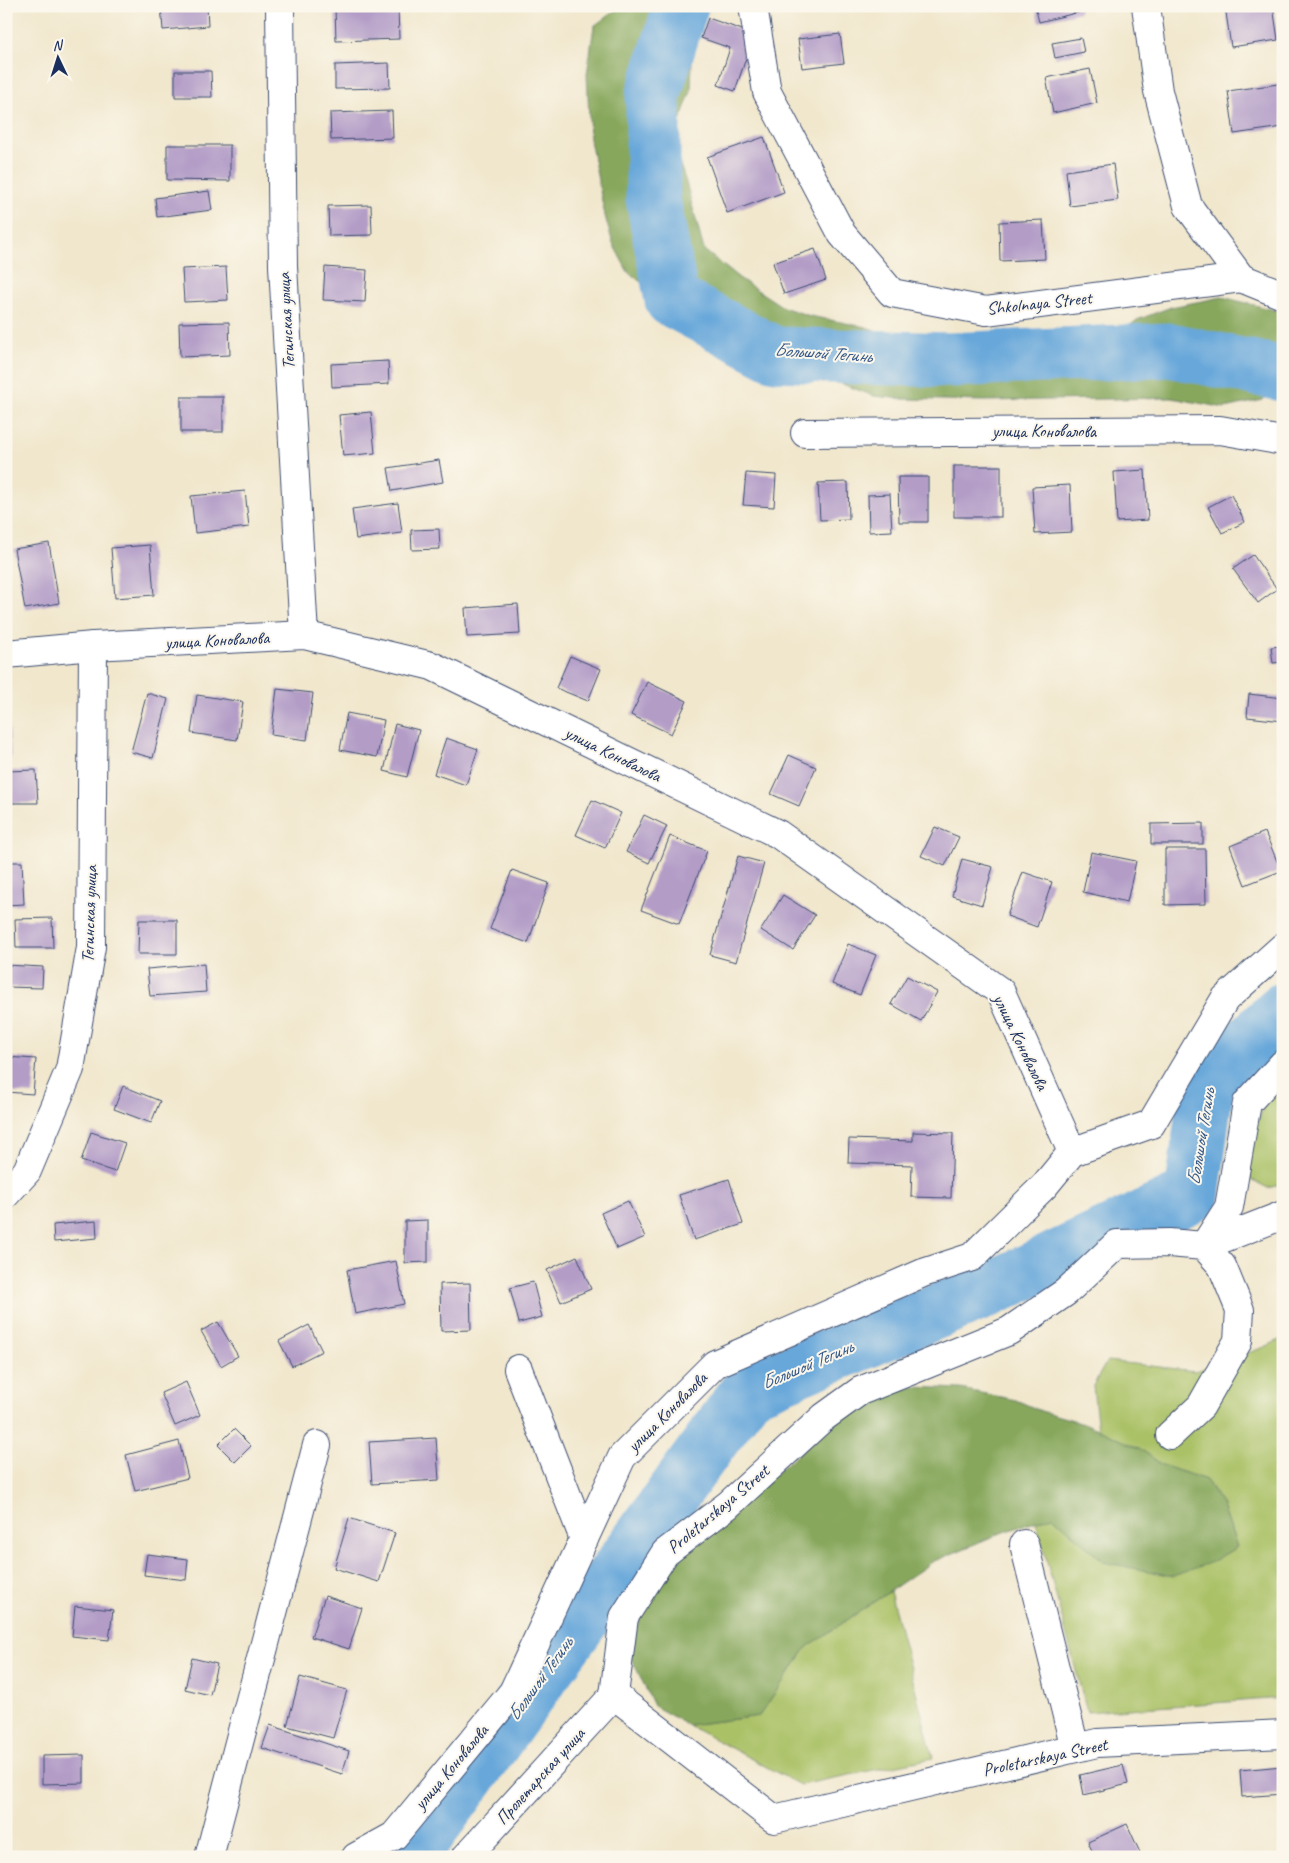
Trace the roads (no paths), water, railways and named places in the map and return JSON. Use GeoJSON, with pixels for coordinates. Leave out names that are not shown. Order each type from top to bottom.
{"type":"FeatureCollection","features":[{"type":"Feature","properties":{"kind":"street","name":"Тегинская улица"},"geometry":{"type":"LineString","coordinates":[[280,6],[283,266],[304,635]]}},
{"type":"Feature","properties":{"kind":"street","name":"Shkolnaya Street"},"geometry":{"type":"LineString","coordinates":[[753,6],[767,92],[842,234],[892,293],[986,311],[1241,278],[1283,295]]}},
{"type":"Feature","properties":{"kind":"street"},"geometry":{"type":"LineString","coordinates":[[1146,6],[1158,91],[1188,206],[1241,278]]}},
{"type":"Feature","properties":{"kind":"street","name":"улица Коновалова"},"geometry":{"type":"LineString","coordinates":[[805,433],[1220,430],[1283,441]]}},
{"type":"Feature","properties":{"kind":"street","name":"улица Коновалова"},"geometry":{"type":"LineString","coordinates":[[6,654],[93,646],[304,635],[432,666],[778,834],[1000,992],[1072,1152],[1045,1185],[972,1256],[923,1273],[715,1364],[622,1457],[513,1692],[394,1836],[356,1857]]}},
{"type":"Feature","properties":{"kind":"street","name":"Тегинская улица"},"geometry":{"type":"LineString","coordinates":[[6,1194],[17,1168],[70,1069],[91,947],[93,646]]}},
{"type":"Feature","properties":{"kind":"street"},"geometry":{"type":"LineString","coordinates":[[1072,1152],[1152,1124],[1225,999],[1283,947]]}},
{"type":"Feature","properties":{"kind":"street"},"geometry":{"type":"LineString","coordinates":[[1204,1246],[1228,1207],[1247,1103],[1283,1064]]}},
{"type":"Feature","properties":{"kind":"street"},"geometry":{"type":"LineString","coordinates":[[1204,1246],[1274,1218]]}},
{"type":"Feature","properties":{"kind":"street","name":"Proletarskaya Street"},"geometry":{"type":"LineString","coordinates":[[1204,1246],[1169,1243],[1117,1244],[1066,1292],[1009,1331],[860,1391],[824,1417],[728,1505],[665,1553],[624,1617],[614,1695],[774,1819],[1097,1743],[1283,1734]]}},
{"type":"Feature","properties":{"kind":"street"},"geometry":{"type":"LineString","coordinates":[[1170,1435],[1201,1406],[1238,1341],[1240,1310],[1222,1266],[1204,1246]]}},
{"type":"Feature","properties":{"kind":"street"},"geometry":{"type":"LineString","coordinates":[[518,1369],[584,1539]]}},
{"type":"Feature","properties":{"kind":"street"},"geometry":{"type":"LineString","coordinates":[[208,1857],[317,1445]]}},
{"type":"Feature","properties":{"kind":"street"},"geometry":{"type":"LineString","coordinates":[[1024,1544],[1075,1748]]}},
{"type":"Feature","properties":{"kind":"street","name":"Пролетарская улица"},"geometry":{"type":"LineString","coordinates":[[466,1857],[614,1695]]}},
{"type":"Feature","properties":{"kind":"waterway","name":"Большой Тегинь"},"geometry":{"type":"LineString","coordinates":[[681,6],[653,96],[653,199],[672,300],[775,354],[949,360],[1170,350],[1283,374]]}},
{"type":"Feature","properties":{"kind":"waterway","name":"Большой Тегинь"},"geometry":{"type":"LineString","coordinates":[[411,1857],[748,1390],[986,1291],[1192,1195],[1207,1082],[1283,1010]]}}]}
